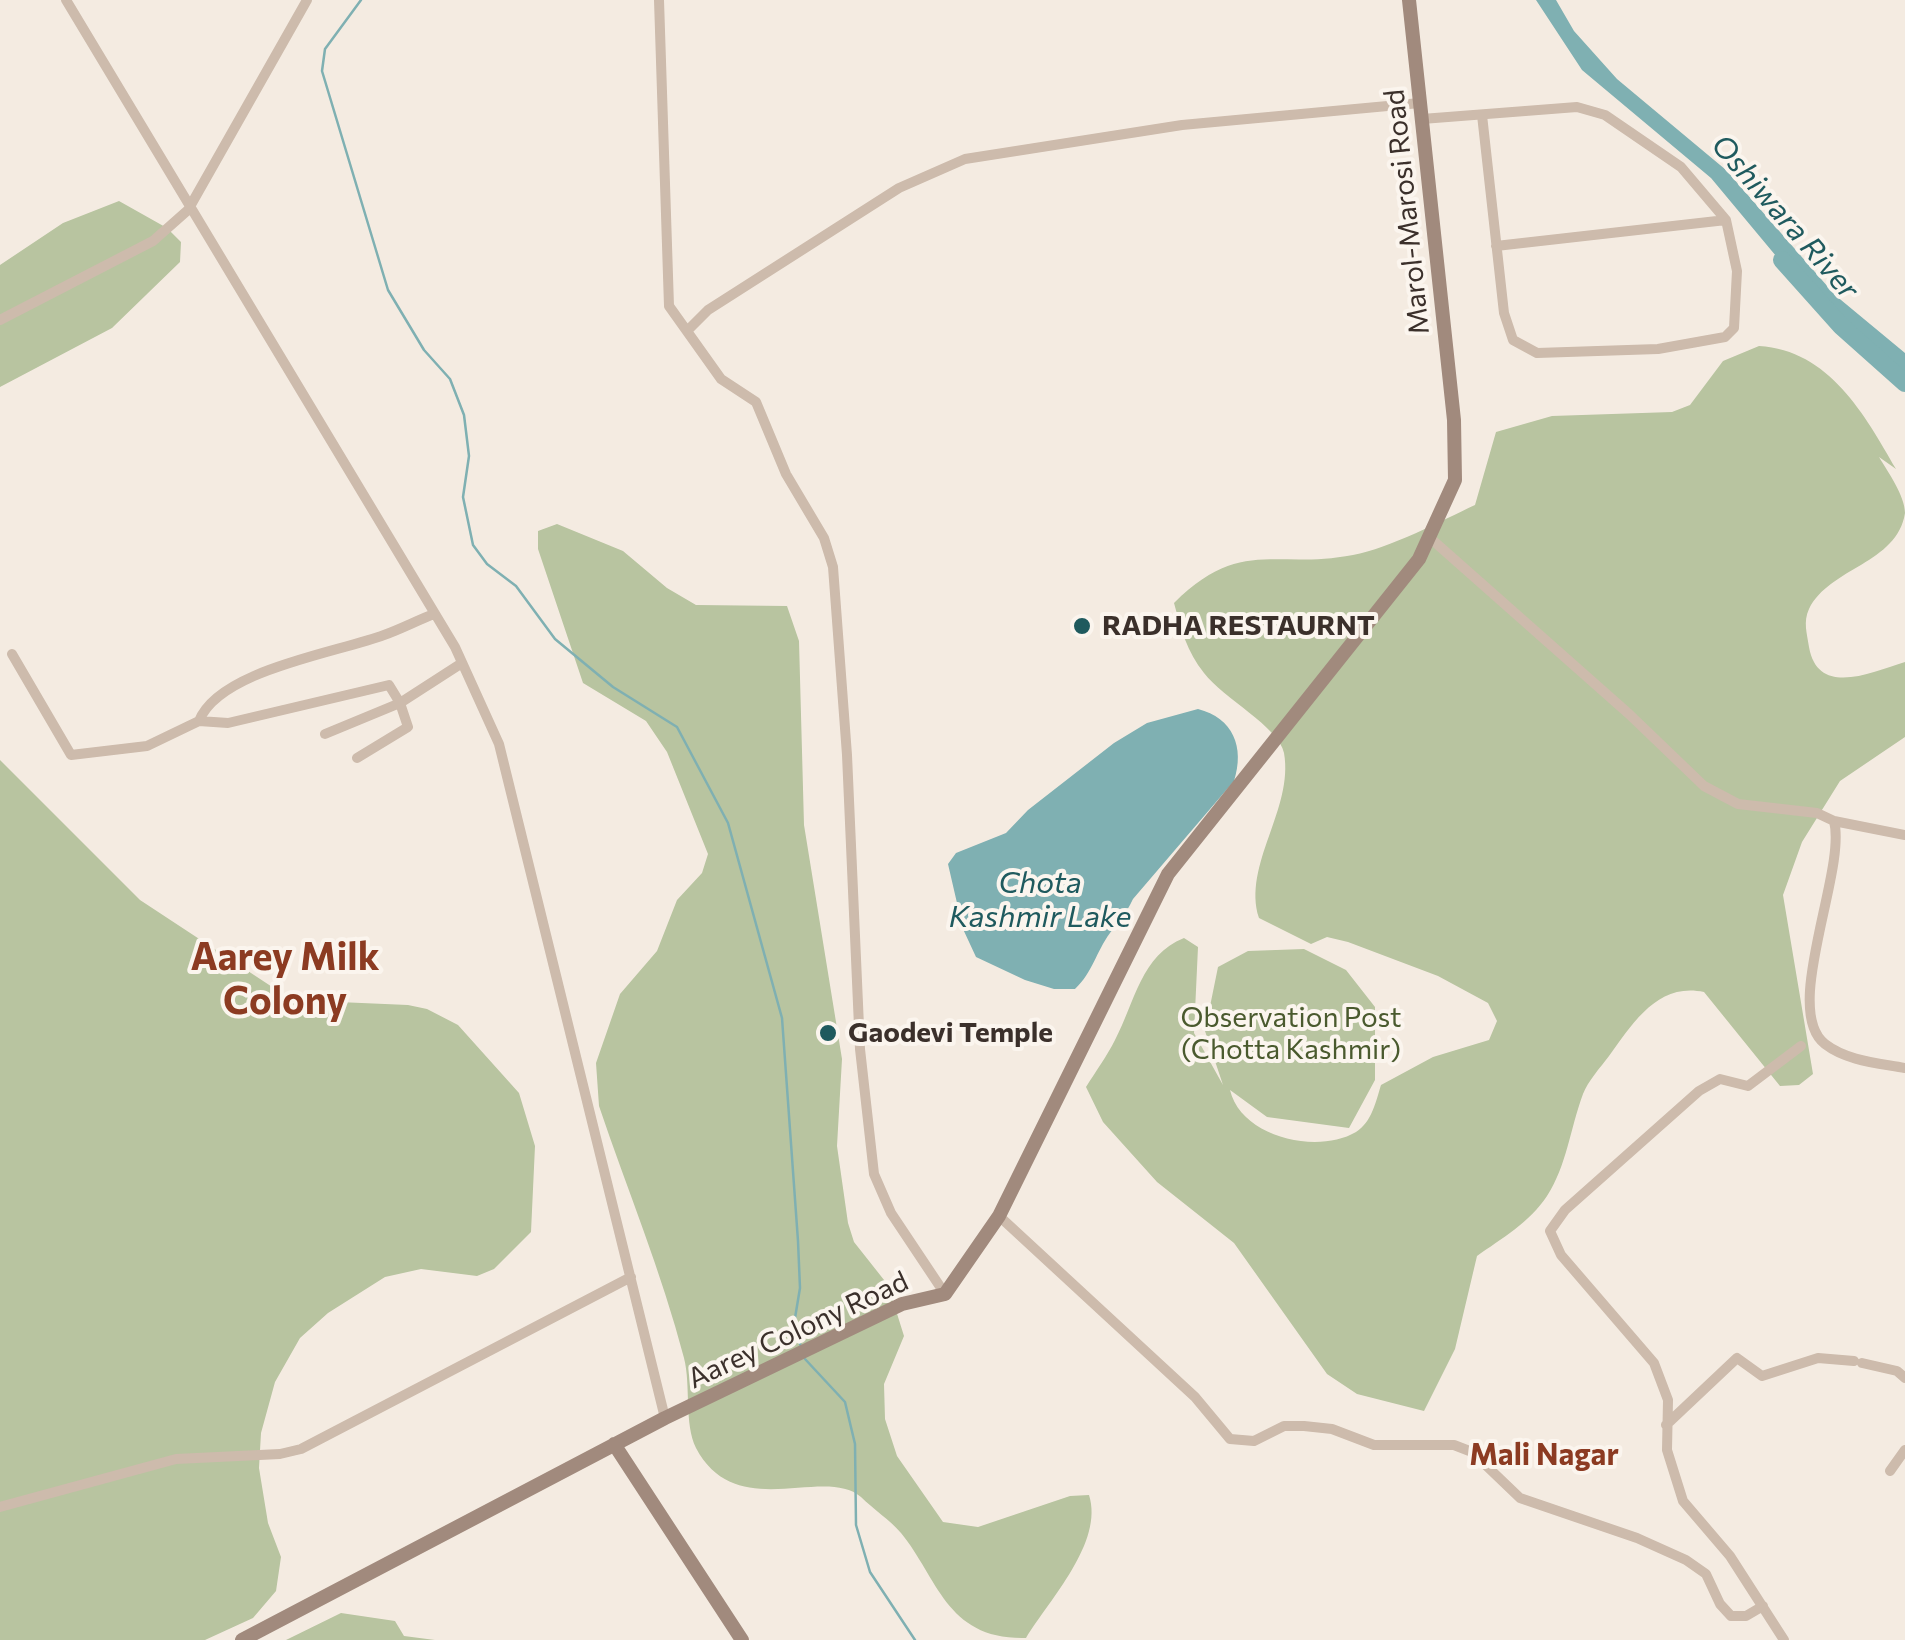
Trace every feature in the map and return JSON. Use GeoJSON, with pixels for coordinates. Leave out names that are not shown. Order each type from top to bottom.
{"type":"FeatureCollection","features":[{"type":"Feature","properties":{"kind":"main road","name":"Marol-Marosi Road"},"geometry":{"type":"LineString","coordinates":[[1409,0],[1454,420]]}},
{"type":"Feature","properties":{"kind":"main road","name":"Aarey Colony Road"},"geometry":{"type":"LineString","coordinates":[[242,1640],[665,1418],[785,1364],[902,1304],[945,1294],[999,1216],[1168,874],[1418,559],[1455,480],[1454,420]]}},
{"type":"Feature","properties":{"kind":"main road"},"geometry":{"type":"LineString","coordinates":[[614,1444],[742,1640]]}},
{"type":"Feature","properties":{"kind":"street"},"geometry":{"type":"LineString","coordinates":[[66,0],[188,210],[462,662],[499,744],[665,1418]]}},
{"type":"Feature","properties":{"kind":"street"},"geometry":{"type":"LineString","coordinates":[[0,320],[153,240],[188,210],[308,0]]}},
{"type":"Feature","properties":{"kind":"street"},"geometry":{"type":"LineString","coordinates":[[660,0],[669,306],[721,378],[756,402],[786,474],[824,538],[833,567],[848,754],[860,1049],[874,1174],[890,1213],[945,1294]]}},
{"type":"Feature","properties":{"kind":"street"},"geometry":{"type":"LineString","coordinates":[[688,330],[708,310],[939,167],[1015,149],[1182,125],[1420,103]]}},
{"type":"Feature","properties":{"kind":"street"},"geometry":{"type":"LineString","coordinates":[[1422,119],[1577,108],[1604,115],[1680,167],[1726,220],[1737,271],[1734,328],[1725,337],[1658,349],[1537,353],[1524,349],[1508,330],[1482,115]]}},
{"type":"Feature","properties":{"kind":"street"},"geometry":{"type":"LineString","coordinates":[[1496,246],[1726,220]]}},
{"type":"Feature","properties":{"kind":"street"},"geometry":{"type":"LineString","coordinates":[[1428,537],[1630,714],[1704,786],[1738,804],[1817,813],[1834,821],[1905,835]]}},
{"type":"Feature","properties":{"kind":"street"},"geometry":{"type":"LineString","coordinates":[[199,721],[205,706],[236,686],[384,636],[434,614]]}},
{"type":"Feature","properties":{"kind":"street"},"geometry":{"type":"LineString","coordinates":[[12,654],[71,755],[147,746],[199,721],[228,723],[389,685],[408,727],[357,758]]}},
{"type":"Feature","properties":{"kind":"street"},"geometry":{"type":"LineString","coordinates":[[324,734],[400,703],[462,662]]}},
{"type":"Feature","properties":{"kind":"street"},"geometry":{"type":"LineString","coordinates":[[1834,821],[1838,839],[1833,884],[1816,935],[1812,1028],[1826,1044],[1848,1057],[1905,1068]]}},
{"type":"Feature","properties":{"kind":"street"},"geometry":{"type":"LineString","coordinates":[[1784,1640],[1730,1556],[1683,1501],[1667,1450],[1668,1400],[1654,1363],[1561,1254],[1550,1231],[1565,1210],[1699,1091],[1720,1079],[1748,1086],[1801,1046]]}},
{"type":"Feature","properties":{"kind":"street"},"geometry":{"type":"LineString","coordinates":[[999,1216],[1195,1397],[1230,1438],[1254,1442],[1284,1426],[1304,1426],[1332,1429],[1374,1445],[1454,1445],[1472,1452],[1520,1498],[1637,1538],[1686,1560],[1706,1574],[1720,1604],[1732,1616],[1746,1616],[1763,1606]]}},
{"type":"Feature","properties":{"kind":"street"},"geometry":{"type":"LineString","coordinates":[[0,1507],[176,1459],[292,1452],[632,1278]]}},
{"type":"Feature","properties":{"kind":"street"},"geometry":{"type":"LineString","coordinates":[[1666,1426],[1737,1358],[1762,1376],[1818,1358],[1896,1370],[1905,1378]]}},
{"type":"Feature","properties":{"kind":"street"},"geometry":{"type":"LineString","coordinates":[[1890,1471],[1905,1450]]}},
{"type":"Feature","properties":{"kind":"green space"},"geometry":{"type":"Polygon","coordinates":[[[119,201],[167,228],[181,242],[180,262],[112,328],[0,387],[0,265],[63,223],[119,201]]]}},
{"type":"Feature","properties":{"kind":"green space","name":"Observation Post (Chotta Kashmir)"},"geometry":{"type":"Polygon","coordinates":[[[1759,346],[1806,359],[1842,389],[1896,469],[1879,457],[1899,492],[1905,513],[1890,544],[1832,583],[1819,595],[1806,618],[1814,663],[1823,672],[1848,677],[1905,662],[1905,737],[1840,781],[1802,842],[1783,895],[1813,1074],[1799,1085],[1780,1086],[1704,992],[1673,993],[1660,999],[1637,1019],[1588,1084],[1559,1172],[1547,1196],[1524,1222],[1477,1256],[1455,1349],[1424,1411],[1357,1394],[1327,1374],[1234,1243],[1157,1182],[1103,1122],[1086,1087],[1115,1040],[1149,968],[1158,956],[1184,938],[1198,947],[1194,1033],[1223,1085],[1205,1031],[1218,967],[1248,951],[1304,949],[1346,970],[1375,1007],[1375,1080],[1349,1128],[1267,1117],[1230,1090],[1249,1120],[1282,1137],[1321,1142],[1356,1132],[1370,1117],[1381,1085],[1433,1057],[1489,1040],[1497,1021],[1488,1003],[1438,976],[1348,942],[1327,937],[1311,944],[1259,918],[1257,878],[1282,795],[1284,753],[1272,733],[1213,683],[1198,665],[1185,640],[1174,603],[1219,570],[1239,563],[1353,555],[1415,533],[1475,505],[1496,432],[1552,416],[1672,412],[1690,405],[1723,361],[1759,346]]]}},
{"type":"Feature","properties":{"kind":"green space"},"geometry":{"type":"Polygon","coordinates":[[[557,524],[623,551],[667,588],[696,605],[787,606],[799,641],[804,825],[842,1059],[837,1146],[848,1223],[854,1242],[888,1285],[904,1336],[884,1384],[885,1419],[897,1456],[943,1522],[978,1527],[1070,1496],[1089,1495],[1092,1513],[1082,1551],[1026,1638],[999,1636],[961,1618],[901,1533],[861,1497],[845,1489],[756,1488],[733,1483],[713,1471],[696,1448],[690,1428],[684,1358],[599,1106],[596,1063],[620,994],[657,951],[677,900],[702,873],[708,854],[667,752],[646,721],[583,683],[538,549],[538,531],[557,524]]]}},
{"type":"Feature","properties":{"kind":"green space"},"geometry":{"type":"Polygon","coordinates":[[[0,760],[140,900],[292,1000],[408,1005],[427,1009],[458,1025],[519,1093],[535,1146],[531,1232],[494,1269],[477,1276],[421,1269],[385,1277],[328,1313],[300,1338],[275,1382],[261,1433],[259,1468],[268,1523],[281,1557],[276,1591],[253,1618],[205,1640],[0,1640],[0,760]]]}},
{"type":"Feature","properties":{"kind":"green space"},"geometry":{"type":"Polygon","coordinates":[[[341,1613],[395,1621],[404,1636],[435,1640],[286,1640],[341,1613]]]}},
{"type":"Feature","properties":{"kind":"water"},"geometry":{"type":"Polygon","coordinates":[[[1536,0],[1556,0],[1574,31],[1617,79],[1726,170],[1835,295],[1905,353],[1905,390],[1781,262],[1711,178],[1582,70],[1536,0]]]}},
{"type":"Feature","properties":{"kind":"water","name":"Chota Kashmir Lake"},"geometry":{"type":"Polygon","coordinates":[[[1198,709],[1220,719],[1233,736],[1238,757],[1234,781],[1133,899],[1075,989],[1054,989],[1025,980],[976,957],[963,929],[948,864],[956,853],[1006,833],[1028,810],[1114,743],[1147,723],[1198,709]]]}},
{"type":"Feature","properties":{"kind":"waterway"},"geometry":{"type":"LineString","coordinates":[[361,0],[325,49],[322,71],[388,290],[424,350],[450,379],[464,415],[469,456],[463,497],[473,545],[487,564],[516,586],[555,639],[613,687],[677,727],[728,823],[782,1018],[800,1288],[794,1324],[801,1347]]}},
{"type":"Feature","properties":{"kind":"waterway","name":"Oshiwara River"},"geometry":{"type":"LineString","coordinates":[[1782,260],[1841,326],[1905,383]]}},
{"type":"Feature","properties":{"kind":"waterway"},"geometry":{"type":"LineString","coordinates":[[805,1359],[845,1402],[855,1444],[856,1525],[870,1572],[915,1640]]}},
{"type":"Feature","properties":{"kind":"place","name":"RADHA RESTAURNT"},"geometry":{"type":"Point","coordinates":[1082,626]}},
{"type":"Feature","properties":{"kind":"place","name":"Gaodevi Temple"},"geometry":{"type":"Point","coordinates":[828,1033]}},
{"type":"Feature","properties":{"kind":"district","name":"Aarey Milk Colony"},"geometry":{"type":"Point","coordinates":[285,979]}},
{"type":"Feature","properties":{"kind":"district","name":"Mali Nagar"},"geometry":{"type":"Point","coordinates":[1544,1455]}}]}
